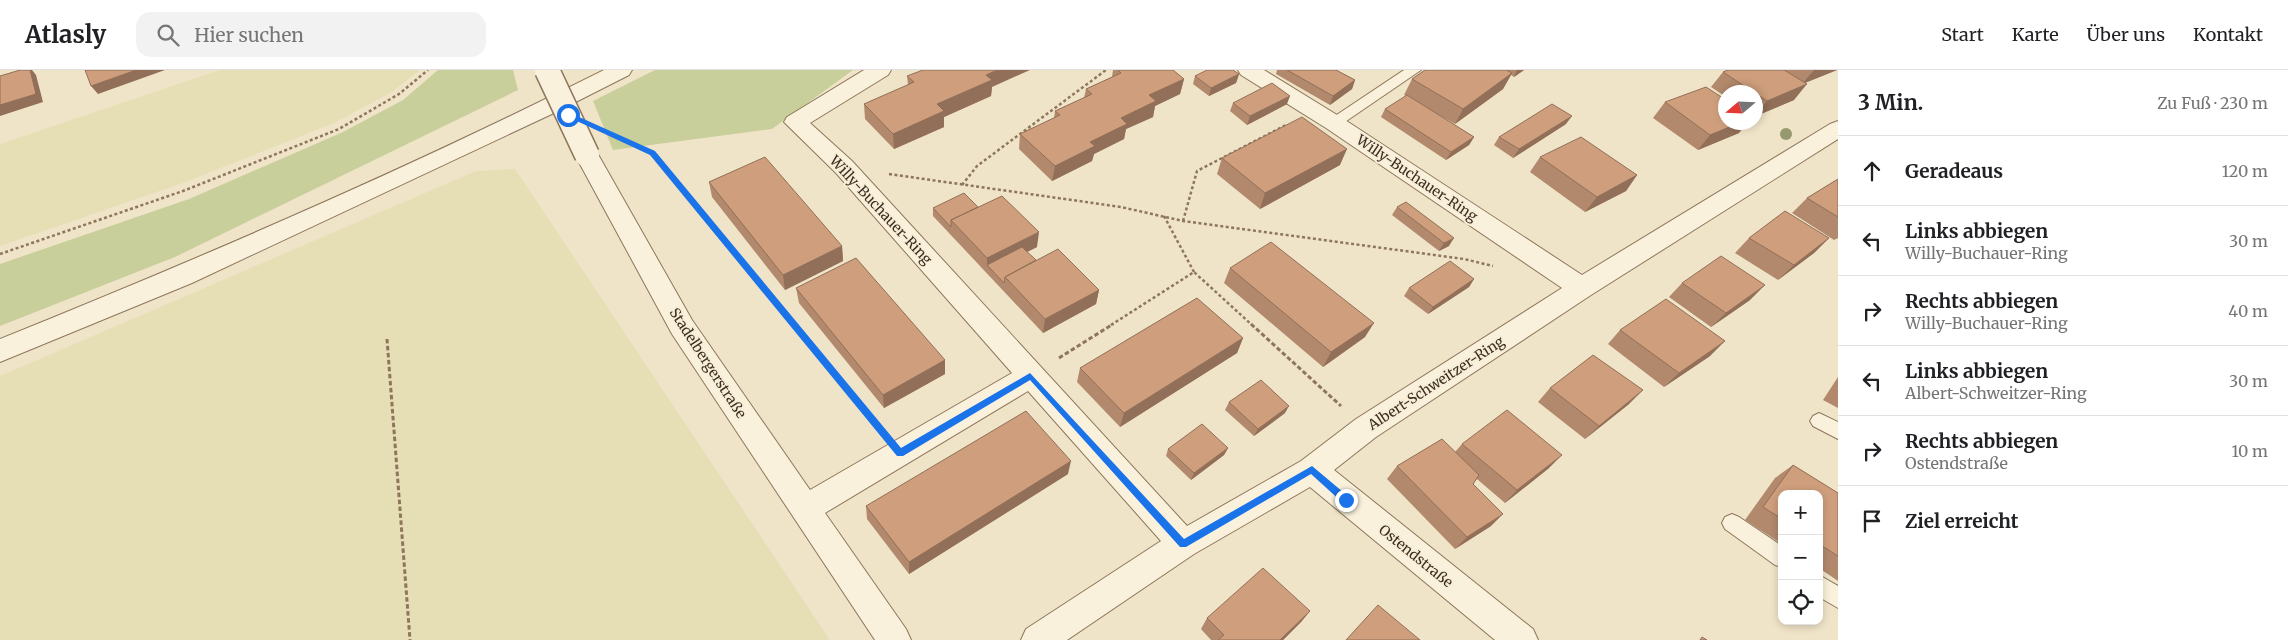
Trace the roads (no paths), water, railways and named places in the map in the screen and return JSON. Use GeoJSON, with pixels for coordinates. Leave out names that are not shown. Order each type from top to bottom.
{"type":"FeatureCollection","features":[{"type":"Feature","properties":{"kind":"street","name":"Stadelbergerstraße"},"geometry":{"type":"LineString","coordinates":[[547,70],[587,155],[682,327],[894,640]]}},
{"type":"Feature","properties":{"kind":"street"},"geometry":{"type":"LineString","coordinates":[[0,350],[183,276],[546,108],[621,70]]}},
{"type":"Feature","properties":{"kind":"street","name":"Willy-Buchauer-Ring"},"geometry":{"type":"LineString","coordinates":[[880,70],[795,122],[844,167],[1183,544]]}},
{"type":"Feature","properties":{"kind":"street","name":"Willy-Buchauer-Ring"},"geometry":{"type":"LineString","coordinates":[[1249,70],[1334,123],[1582,288]]}},
{"type":"Feature","properties":{"kind":"street","name":"Albert-Schweitzer-Ring"},"geometry":{"type":"LineString","coordinates":[[1038,640],[1183,544],[1312,470],[1366,428],[1582,288],[1838,129]]}},
{"type":"Feature","properties":{"kind":"street"},"geometry":{"type":"LineString","coordinates":[[806,508],[1030,376]]}},
{"type":"Feature","properties":{"kind":"street","name":"Ostendstraße"},"geometry":{"type":"LineString","coordinates":[[1312,470],[1346,500],[1521,640]]}},
{"type":"Feature","properties":{"kind":"lane"},"geometry":{"type":"LineString","coordinates":[[1334,123],[1414,70]]}},
{"type":"Feature","properties":{"kind":"lane"},"geometry":{"type":"LineString","coordinates":[[1819,421],[1838,431]]}},
{"type":"Feature","properties":{"kind":"lane"},"geometry":{"type":"LineString","coordinates":[[1732,523],[1778,555]]}},
{"type":"Feature","properties":{"kind":"lane"},"geometry":{"type":"LineString","coordinates":[[1823,588],[1838,598]]}}]}
